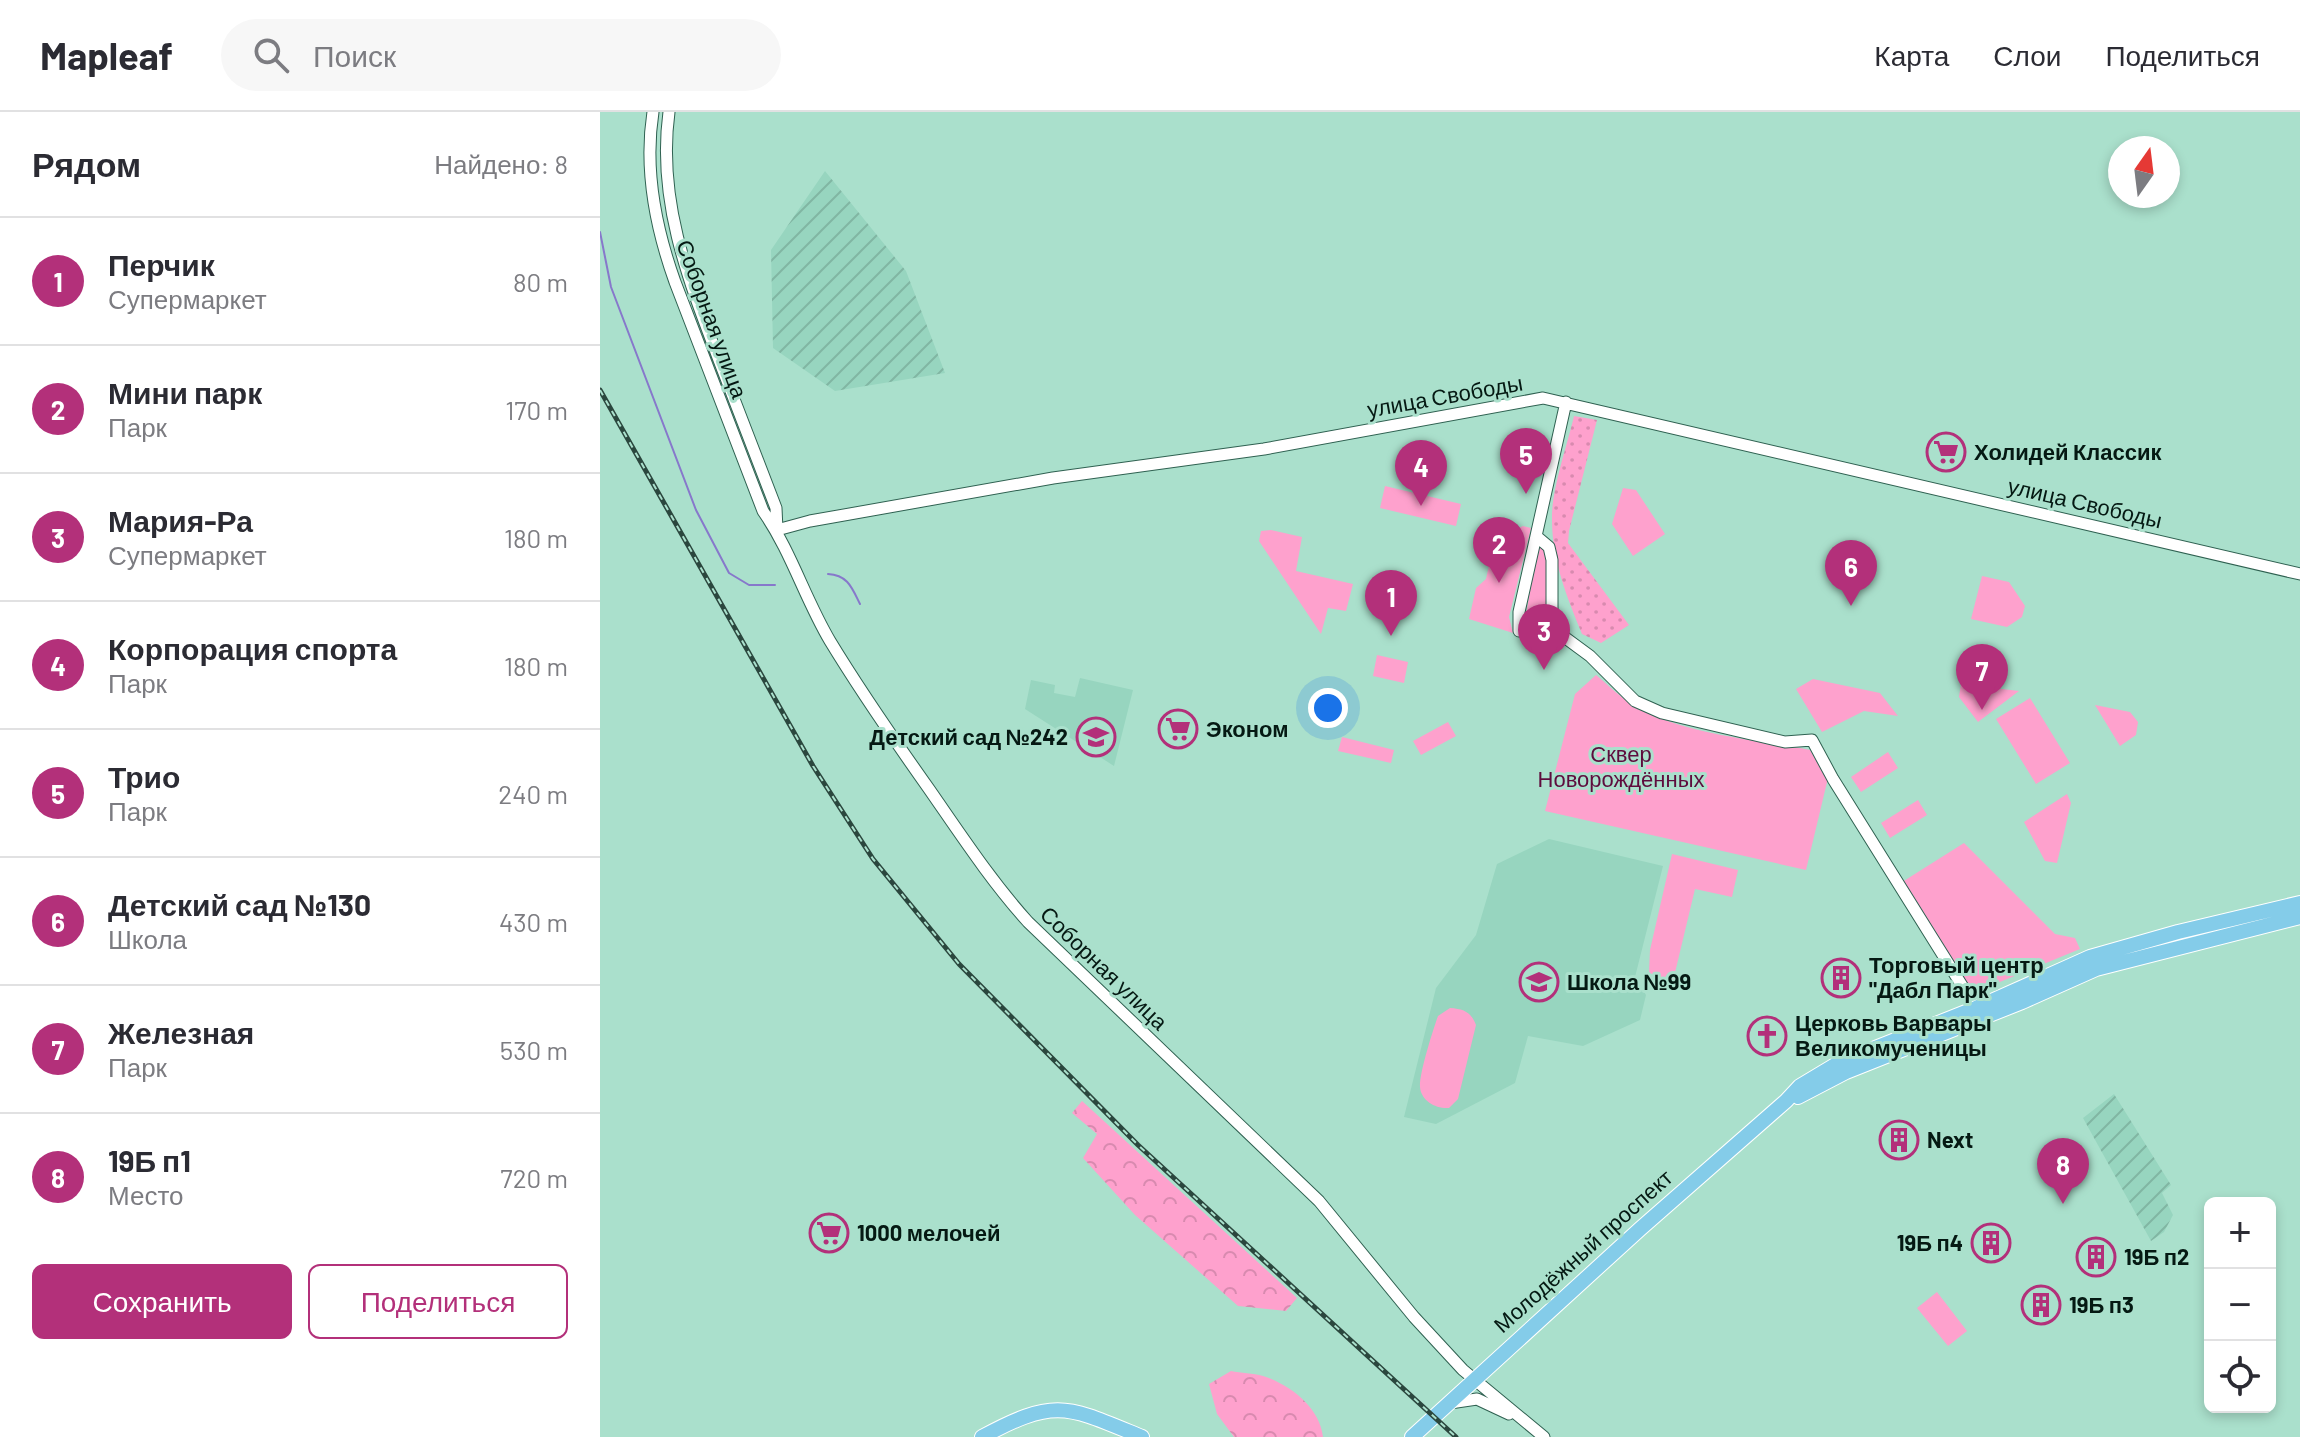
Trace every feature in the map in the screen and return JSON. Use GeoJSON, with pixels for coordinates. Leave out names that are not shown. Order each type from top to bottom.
{"type":"FeatureCollection","features":[{"type":"Feature","properties":{"kind":"main road","name":"Молодёжный проспект"},"geometry":{"type":"LineString","coordinates":[[1412,1437],[1800,1086],[1840,1062],[1976,1008],[2090,957],[2300,903]]}},
{"type":"Feature","properties":{"kind":"main road","name":"Молодёжный проспект"},"geometry":{"type":"LineString","coordinates":[[1786,1101],[1846,1072],[2096,969],[2300,917]]}},
{"type":"Feature","properties":{"kind":"main road"},"geometry":{"type":"LineString","coordinates":[[982,1437],[1026,1414],[1052,1409],[1081,1413],[1142,1437]]}},
{"type":"Feature","properties":{"kind":"main road"},"geometry":{"type":"LineString","coordinates":[[993,1437],[1037,1418],[1055,1417],[1078,1419],[1124,1437]]}},
{"type":"Feature","properties":{"kind":"street","name":"Соборная улица"},"geometry":{"type":"LineString","coordinates":[[653,112],[650,143],[652,183],[665,253],[763,511],[777,530],[830,642],[883,723],[1006,897],[1075,969],[1319,1201],[1414,1317],[1463,1370],[1526,1423]]}},
{"type":"Feature","properties":{"kind":"street","name":"Соборная улица"},"geometry":{"type":"LineString","coordinates":[[669,112],[666,170],[679,251],[776,508],[777,530]]}},
{"type":"Feature","properties":{"kind":"street","name":"улица Свободы"},"geometry":{"type":"LineString","coordinates":[[777,530],[810,521],[1053,478],[1264,449],[1543,398],[2300,574]]}},
{"type":"Feature","properties":{"kind":"street"},"geometry":{"type":"LineString","coordinates":[[1552,628],[1519,631],[1519,612],[1566,402]]}},
{"type":"Feature","properties":{"kind":"street"},"geometry":{"type":"LineString","coordinates":[[1536,536],[1549,547],[1552,560],[1552,628]]}},
{"type":"Feature","properties":{"kind":"street"},"geometry":{"type":"LineString","coordinates":[[1552,628],[1590,656],[1635,701],[1662,713],[1785,742],[1812,740],[1833,779],[1976,1008]]}},
{"type":"Feature","properties":{"kind":"street"},"geometry":{"type":"LineString","coordinates":[[1449,1403],[1477,1399],[1526,1423],[1544,1437]]}},
{"type":"Feature","properties":{"kind":"shaded area"},"geometry":{"type":"Polygon","coordinates":[[[825,171],[906,271],[945,373],[835,391],[773,348],[771,250],[825,171]]]}},
{"type":"Feature","properties":{"kind":"shaded area","name":"Детский сад №242"},"geometry":{"type":"Polygon","coordinates":[[[1080,678],[1133,690],[1114,766],[1025,709],[1031,680],[1055,685],[1054,693],[1075,697],[1080,678]]]}},
{"type":"Feature","properties":{"kind":"shaded area","name":"Школа №99"},"geometry":{"type":"Polygon","coordinates":[[[1549,839],[1663,866],[1635,977],[1646,995],[1640,1020],[1583,1046],[1528,1036],[1515,1083],[1436,1124],[1404,1117],[1436,988],[1476,935],[1497,864],[1549,839]]]}},
{"type":"Feature","properties":{"kind":"shaded area"},"geometry":{"type":"Polygon","coordinates":[[[2114,1094],[2171,1185],[2162,1193],[2173,1215],[2164,1232],[2151,1241],[2083,1118],[2114,1094]]]}},
{"type":"Feature","properties":{"kind":"green space"},"geometry":{"type":"Polygon","coordinates":[[[1574,416],[1597,420],[1568,543],[1629,625],[1601,643],[1582,634],[1561,578],[1553,535],[1554,496],[1574,416]]]}},
{"type":"Feature","properties":{"kind":"green space"},"geometry":{"type":"Polygon","coordinates":[[[1385,486],[1461,504],[1456,526],[1380,508],[1385,486]]]}},
{"type":"Feature","properties":{"kind":"green space"},"geometry":{"type":"Polygon","coordinates":[[[1623,488],[1636,490],[1665,534],[1633,556],[1612,524],[1623,488]]]}},
{"type":"Feature","properties":{"kind":"green space"},"geometry":{"type":"Polygon","coordinates":[[[1523,526],[1531,528],[1509,617],[1513,633],[1469,619],[1476,588],[1486,579],[1495,538],[1523,526]]]}},
{"type":"Feature","properties":{"kind":"green space"},"geometry":{"type":"Polygon","coordinates":[[[1271,530],[1302,537],[1296,571],[1353,584],[1346,611],[1328,608],[1321,634],[1259,541],[1261,531],[1271,530]]]}},
{"type":"Feature","properties":{"kind":"green space"},"geometry":{"type":"Polygon","coordinates":[[[1538,542],[1547,549],[1548,621],[1538,628],[1524,627],[1538,542]]]}},
{"type":"Feature","properties":{"kind":"green space"},"geometry":{"type":"Polygon","coordinates":[[[1982,576],[2009,582],[2025,606],[2022,617],[2007,627],[1971,619],[1982,576]]]}},
{"type":"Feature","properties":{"kind":"green space"},"geometry":{"type":"Polygon","coordinates":[[[1377,655],[1408,662],[1404,683],[1373,676],[1377,655]]]}},
{"type":"Feature","properties":{"kind":"green space","name":"Сквер Новорождённых"},"geometry":{"type":"Polygon","coordinates":[[[1596,675],[1630,703],[1669,722],[1717,734],[1810,750],[1828,778],[1806,870],[1545,811],[1575,694],[1596,675]]]}},
{"type":"Feature","properties":{"kind":"green space"},"geometry":{"type":"Polygon","coordinates":[[[1813,679],[1880,693],[1898,716],[1864,711],[1822,732],[1796,689],[1813,679]]]}},
{"type":"Feature","properties":{"kind":"green space"},"geometry":{"type":"Polygon","coordinates":[[[1961,684],[2019,691],[1978,722],[1959,697],[1961,684]]]}},
{"type":"Feature","properties":{"kind":"green space"},"geometry":{"type":"Polygon","coordinates":[[[2030,698],[2070,763],[2036,784],[1996,719],[2030,698]]]}},
{"type":"Feature","properties":{"kind":"green space"},"geometry":{"type":"Polygon","coordinates":[[[2095,705],[2130,712],[2138,722],[2136,735],[2120,746],[2095,705]]]}},
{"type":"Feature","properties":{"kind":"green space"},"geometry":{"type":"Polygon","coordinates":[[[1448,722],[1456,736],[1421,755],[1413,741],[1448,722]]]}},
{"type":"Feature","properties":{"kind":"green space"},"geometry":{"type":"Polygon","coordinates":[[[1342,737],[1394,750],[1391,763],[1338,751],[1342,737]]]}},
{"type":"Feature","properties":{"kind":"green space"},"geometry":{"type":"Polygon","coordinates":[[[1888,752],[1898,768],[1861,792],[1851,777],[1888,752]]]}},
{"type":"Feature","properties":{"kind":"green space"},"geometry":{"type":"Polygon","coordinates":[[[2067,794],[2071,803],[2057,863],[2045,861],[2024,822],[2067,794]]]}},
{"type":"Feature","properties":{"kind":"green space"},"geometry":{"type":"Polygon","coordinates":[[[1918,800],[1927,815],[1890,838],[1881,823],[1918,800]]]}},
{"type":"Feature","properties":{"kind":"green space"},"geometry":{"type":"Polygon","coordinates":[[[1964,843],[2055,934],[2075,938],[2080,949],[1968,995],[1899,884],[1964,843]]]}},
{"type":"Feature","properties":{"kind":"green space"},"geometry":{"type":"Polygon","coordinates":[[[1672,854],[1738,870],[1732,897],[1695,889],[1673,981],[1649,973],[1650,950],[1672,854]]]}},
{"type":"Feature","properties":{"kind":"green space"},"geometry":{"type":"Polygon","coordinates":[[[1450,1008],[1466,1012],[1476,1025],[1458,1099],[1449,1108],[1444,1108],[1426,1100],[1420,1081],[1438,1016],[1450,1008]]]}},
{"type":"Feature","properties":{"kind":"green space"},"geometry":{"type":"Polygon","coordinates":[[[1082,1101],[1297,1298],[1286,1311],[1238,1306],[1135,1215],[1083,1158],[1097,1134],[1072,1113],[1082,1101]]]}},
{"type":"Feature","properties":{"kind":"green space"},"geometry":{"type":"Polygon","coordinates":[[[1937,1292],[1967,1331],[1948,1346],[1917,1308],[1937,1292]]]}},
{"type":"Feature","properties":{"kind":"green space"},"geometry":{"type":"Polygon","coordinates":[[[1231,1371],[1263,1376],[1284,1385],[1310,1407],[1321,1426],[1323,1437],[1234,1437],[1217,1414],[1209,1384],[1231,1371]]]}},
{"type":"Feature","properties":{"kind":"waterway"},"geometry":{"type":"LineString","coordinates":[[600,232],[611,287],[696,510],[729,573],[749,585],[775,585]]}},
{"type":"Feature","properties":{"kind":"waterway"},"geometry":{"type":"LineString","coordinates":[[828,574],[845,580],[860,604]]}},
{"type":"Feature","properties":{"kind":"railway"},"geometry":{"type":"LineString","coordinates":[[600,390],[813,766],[873,859],[959,964],[1138,1145],[1456,1437]]}},
{"type":"Feature","properties":{"kind":"place","name":"Холидей Классик"},"geometry":{"type":"Point","coordinates":[1946,452]}},
{"type":"Feature","properties":{"kind":"place","name":"Трио"},"geometry":{"type":"Point","coordinates":[1526,494]}},
{"type":"Feature","properties":{"kind":"place","name":"Корпорация спорта"},"geometry":{"type":"Point","coordinates":[1421,506]}},
{"type":"Feature","properties":{"kind":"place","name":"Мини парк"},"geometry":{"type":"Point","coordinates":[1499,583]}},
{"type":"Feature","properties":{"kind":"place","name":"Детский сад №130"},"geometry":{"type":"Point","coordinates":[1851,606]}},
{"type":"Feature","properties":{"kind":"place","name":"Перчик"},"geometry":{"type":"Point","coordinates":[1391,636]}},
{"type":"Feature","properties":{"kind":"place","name":"Мария-Ра"},"geometry":{"type":"Point","coordinates":[1544,670]}},
{"type":"Feature","properties":{"kind":"place","name":"Железная"},"geometry":{"type":"Point","coordinates":[1982,710]}},
{"type":"Feature","properties":{"kind":"place","name":"Эконом"},"geometry":{"type":"Point","coordinates":[1178,729]}},
{"type":"Feature","properties":{"kind":"place","name":"Детский сад №242"},"geometry":{"type":"Point","coordinates":[1096,737]}},
{"type":"Feature","properties":{"kind":"place","name":"Торговый центр \"Дабл Парк\""},"geometry":{"type":"Point","coordinates":[1841,978]}},
{"type":"Feature","properties":{"kind":"place","name":"Школа №99"},"geometry":{"type":"Point","coordinates":[1539,982]}},
{"type":"Feature","properties":{"kind":"place","name":"Церковь Варвары Великомученицы"},"geometry":{"type":"Point","coordinates":[1767,1036]}},
{"type":"Feature","properties":{"kind":"place","name":"Next"},"geometry":{"type":"Point","coordinates":[1899,1140]}},
{"type":"Feature","properties":{"kind":"place","name":"19Б п1"},"geometry":{"type":"Point","coordinates":[2063,1204]}},
{"type":"Feature","properties":{"kind":"place","name":"1000 мелочей"},"geometry":{"type":"Point","coordinates":[829,1233]}},
{"type":"Feature","properties":{"kind":"place","name":"19Б п4"},"geometry":{"type":"Point","coordinates":[1991,1243]}},
{"type":"Feature","properties":{"kind":"place","name":"19Б п2"},"geometry":{"type":"Point","coordinates":[2096,1257]}},
{"type":"Feature","properties":{"kind":"place","name":"19Б п3"},"geometry":{"type":"Point","coordinates":[2041,1305]}}]}
